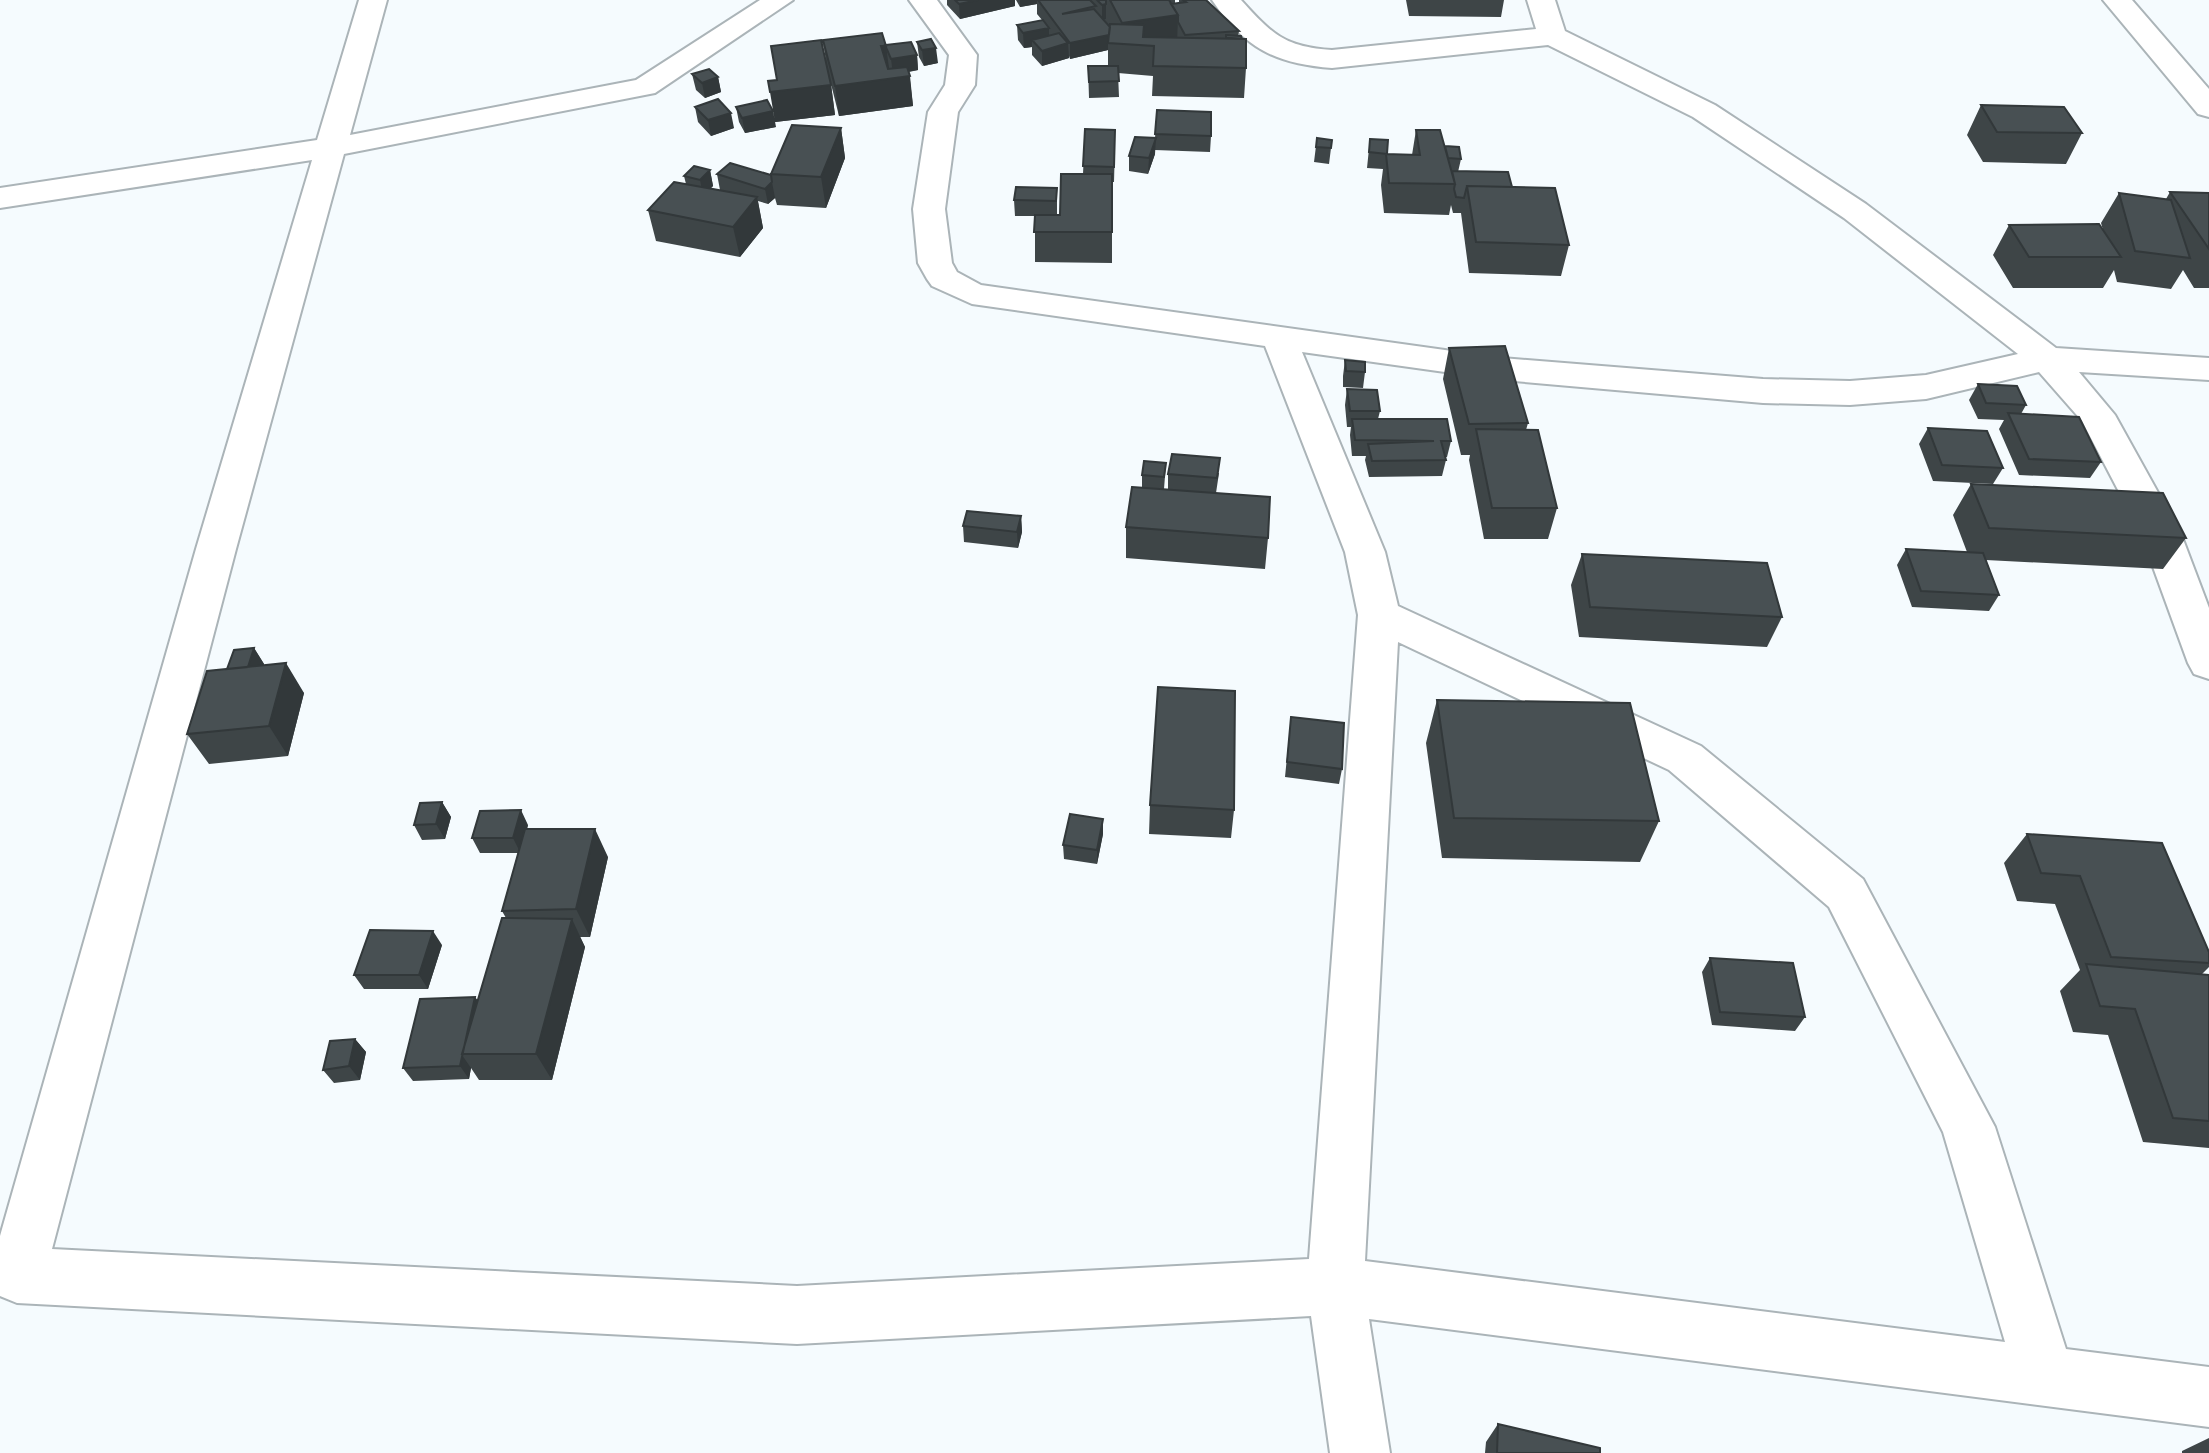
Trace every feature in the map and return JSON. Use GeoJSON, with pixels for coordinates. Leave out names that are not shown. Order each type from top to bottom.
{"type":"FeatureCollection","features":[{"type":"Feature","properties":{"kind":"street"},"geometry":{"type":"LineString","coordinates":[[373,0],[9,1288],[797,1315],[1335,1286],[2046,1379],[2209,1397]]}},
{"type":"Feature","properties":{"kind":"street"},"geometry":{"type":"LineString","coordinates":[[0,198],[329,148],[645,87],[779,0]]}},
{"type":"Feature","properties":{"kind":"street"},"geometry":{"type":"LineString","coordinates":[[923,0],[963,55],[960,85],[943,112],[929,209],[935,263],[944,279],[972,294],[1502,369],[1763,391],[1850,393],[1926,387],[2047,359],[2209,369]]}},
{"type":"Feature","properties":{"kind":"street"},"geometry":{"type":"LineString","coordinates":[[1226,0],[1273,50],[1301,58],[1332,59],[1552,36],[1717,119],[1855,211],[2047,359],[2097,415],[2154,521],[2209,663]]}},
{"type":"Feature","properties":{"kind":"street"},"geometry":{"type":"LineString","coordinates":[[1541,0],[1552,36]]}},
{"type":"Feature","properties":{"kind":"street"},"geometry":{"type":"LineString","coordinates":[[2117,0],[2209,108]]}},
{"type":"Feature","properties":{"kind":"street"},"geometry":{"type":"LineString","coordinates":[[1280,340],[1365,552],[1379,615],[1335,1286],[1360,1453]]}},
{"type":"Feature","properties":{"kind":"street"},"geometry":{"type":"LineString","coordinates":[[1379,615],[1685,758],[1846,893],[1968,1127],[2046,1379]]}},
{"type":"Feature","properties":{"kind":"building"},"geometry":{"type":"Polygon","coordinates":[[[955,0],[978,0],[959,4],[955,0]]]}},
{"type":"Feature","properties":{"kind":"building"},"geometry":{"type":"Polygon","coordinates":[[[1038,0],[1090,0],[1096,6],[1062,14],[1094,9],[1110,27],[1109,35],[1070,43],[1038,0]]]}},
{"type":"Feature","properties":{"kind":"building"},"geometry":{"type":"Polygon","coordinates":[[[1110,0],[1169,0],[1178,15],[1122,23],[1110,0]]]}},
{"type":"Feature","properties":{"kind":"building"},"geometry":{"type":"Polygon","coordinates":[[[1183,0],[1206,0],[1239,31],[1185,35],[1171,4],[1186,2],[1183,0]]]}},
{"type":"Feature","properties":{"kind":"building"},"geometry":{"type":"Polygon","coordinates":[[[1043,20],[1049,28],[1023,33],[1017,25],[1043,20]]]}},
{"type":"Feature","properties":{"kind":"building"},"geometry":{"type":"Polygon","coordinates":[[[1110,24],[1144,25],[1143,37],[1246,39],[1246,68],[1153,66],[1154,46],[1108,43],[1110,24]]]}},
{"type":"Feature","properties":{"kind":"building"},"geometry":{"type":"Polygon","coordinates":[[[882,33],[886,46],[881,46],[888,69],[907,67],[910,76],[835,86],[823,40],[882,33]]]}},
{"type":"Feature","properties":{"kind":"building"},"geometry":{"type":"Polygon","coordinates":[[[1059,33],[1068,43],[1042,51],[1032,40],[1059,33]]]}},
{"type":"Feature","properties":{"kind":"building"},"geometry":{"type":"Polygon","coordinates":[[[1226,35],[1241,36],[1242,39],[1226,38],[1226,35]]]}},
{"type":"Feature","properties":{"kind":"building"},"geometry":{"type":"Polygon","coordinates":[[[931,39],[936,48],[922,50],[917,42],[931,39]]]}},
{"type":"Feature","properties":{"kind":"building"},"geometry":{"type":"Polygon","coordinates":[[[821,40],[831,85],[770,92],[768,81],[777,80],[771,46],[821,40]]]}},
{"type":"Feature","properties":{"kind":"building"},"geometry":{"type":"Polygon","coordinates":[[[911,42],[917,55],[891,59],[885,45],[911,42]]]}},
{"type":"Feature","properties":{"kind":"building"},"geometry":{"type":"Polygon","coordinates":[[[1088,66],[1118,66],[1119,81],[1089,82],[1088,66]]]}},
{"type":"Feature","properties":{"kind":"building"},"geometry":{"type":"Polygon","coordinates":[[[709,69],[718,77],[702,83],[692,74],[709,69]]]}},
{"type":"Feature","properties":{"kind":"building"},"geometry":{"type":"Polygon","coordinates":[[[718,99],[731,113],[708,120],[695,107],[718,99]]]}},
{"type":"Feature","properties":{"kind":"building"},"geometry":{"type":"Polygon","coordinates":[[[767,100],[773,111],[742,118],[736,107],[767,100]]]}},
{"type":"Feature","properties":{"kind":"building"},"geometry":{"type":"Polygon","coordinates":[[[1981,105],[2064,107],[2082,133],[1997,132],[1981,105]]]}},
{"type":"Feature","properties":{"kind":"building"},"geometry":{"type":"Polygon","coordinates":[[[1157,110],[1211,112],[1211,136],[1155,134],[1157,110]]]}},
{"type":"Feature","properties":{"kind":"building"},"geometry":{"type":"Polygon","coordinates":[[[792,125],[841,128],[821,177],[771,174],[792,125]]]}},
{"type":"Feature","properties":{"kind":"building"},"geometry":{"type":"Polygon","coordinates":[[[1085,129],[1115,130],[1114,167],[1083,166],[1085,129]]]}},
{"type":"Feature","properties":{"kind":"building"},"geometry":{"type":"Polygon","coordinates":[[[1416,130],[1440,130],[1455,184],[1389,183],[1386,154],[1420,155],[1416,130]]]}},
{"type":"Feature","properties":{"kind":"building"},"geometry":{"type":"Polygon","coordinates":[[[1135,137],[1156,138],[1149,158],[1129,156],[1135,137]]]}},
{"type":"Feature","properties":{"kind":"building"},"geometry":{"type":"Polygon","coordinates":[[[1317,138],[1332,140],[1331,148],[1316,147],[1317,138]]]}},
{"type":"Feature","properties":{"kind":"building"},"geometry":{"type":"Polygon","coordinates":[[[1370,139],[1388,140],[1387,154],[1369,152],[1370,139]]]}},
{"type":"Feature","properties":{"kind":"building"},"geometry":{"type":"Polygon","coordinates":[[[1445,146],[1459,147],[1461,159],[1448,158],[1445,146]]]}},
{"type":"Feature","properties":{"kind":"building"},"geometry":{"type":"Polygon","coordinates":[[[730,163],[771,175],[772,182],[765,189],[717,174],[730,163]]]}},
{"type":"Feature","properties":{"kind":"building"},"geometry":{"type":"Polygon","coordinates":[[[694,166],[710,170],[700,180],[684,176],[694,166]]]}},
{"type":"Feature","properties":{"kind":"building"},"geometry":{"type":"Polygon","coordinates":[[[1452,171],[1508,172],[1512,187],[1467,186],[1464,198],[1456,197],[1452,171]]]}},
{"type":"Feature","properties":{"kind":"building"},"geometry":{"type":"Polygon","coordinates":[[[1061,174],[1112,174],[1112,232],[1034,232],[1035,215],[1060,215],[1061,174]]]}},
{"type":"Feature","properties":{"kind":"building"},"geometry":{"type":"Polygon","coordinates":[[[674,182],[757,197],[733,227],[648,210],[674,182]]]}},
{"type":"Feature","properties":{"kind":"building"},"geometry":{"type":"Polygon","coordinates":[[[1467,186],[1555,188],[1569,245],[1476,242],[1467,186]]]}},
{"type":"Feature","properties":{"kind":"building"},"geometry":{"type":"Polygon","coordinates":[[[1016,187],[1057,188],[1056,201],[1014,200],[1016,187]]]}},
{"type":"Feature","properties":{"kind":"building"},"geometry":{"type":"Polygon","coordinates":[[[2170,192],[2209,193],[2209,249],[2170,192]]]}},
{"type":"Feature","properties":{"kind":"building"},"geometry":{"type":"Polygon","coordinates":[[[2119,193],[2171,200],[2190,258],[2135,251],[2119,193]]]}},
{"type":"Feature","properties":{"kind":"building"},"geometry":{"type":"Polygon","coordinates":[[[2099,224],[2121,257],[2029,257],[2009,225],[2099,224]]]}},
{"type":"Feature","properties":{"kind":"building"},"geometry":{"type":"Polygon","coordinates":[[[1505,346],[1528,423],[1469,424],[1449,348],[1505,346]]]}},
{"type":"Feature","properties":{"kind":"building"},"geometry":{"type":"Polygon","coordinates":[[[1345,360],[1365,362],[1365,372],[1346,371],[1345,360]]]}},
{"type":"Feature","properties":{"kind":"building"},"geometry":{"type":"Polygon","coordinates":[[[1978,384],[2017,386],[2026,405],[1986,403],[1978,384]]]}},
{"type":"Feature","properties":{"kind":"building"},"geometry":{"type":"Polygon","coordinates":[[[1347,389],[1377,390],[1380,411],[1350,411],[1347,389]]]}},
{"type":"Feature","properties":{"kind":"building"},"geometry":{"type":"Polygon","coordinates":[[[2008,413],[2079,417],[2101,462],[2029,459],[2008,413]]]}},
{"type":"Feature","properties":{"kind":"building"},"geometry":{"type":"Polygon","coordinates":[[[1352,419],[1447,419],[1451,441],[1441,441],[1446,460],[1372,461],[1368,444],[1434,441],[1355,440],[1352,419]]]}},
{"type":"Feature","properties":{"kind":"building"},"geometry":{"type":"Polygon","coordinates":[[[1928,428],[1987,431],[2003,468],[1942,465],[1928,428]]]}},
{"type":"Feature","properties":{"kind":"building"},"geometry":{"type":"Polygon","coordinates":[[[1476,429],[1538,430],[1557,508],[1492,508],[1476,429]]]}},
{"type":"Feature","properties":{"kind":"building"},"geometry":{"type":"Polygon","coordinates":[[[1172,454],[1220,458],[1217,478],[1168,474],[1172,454]]]}},
{"type":"Feature","properties":{"kind":"building"},"geometry":{"type":"Polygon","coordinates":[[[1144,461],[1166,463],[1164,477],[1142,475],[1144,461]]]}},
{"type":"Feature","properties":{"kind":"building"},"geometry":{"type":"Polygon","coordinates":[[[1971,484],[2163,493],[2186,538],[1989,528],[1971,484]]]}},
{"type":"Feature","properties":{"kind":"building"},"geometry":{"type":"Polygon","coordinates":[[[1132,487],[1270,497],[1268,538],[1126,527],[1132,487]]]}},
{"type":"Feature","properties":{"kind":"building"},"geometry":{"type":"Polygon","coordinates":[[[967,511],[1021,516],[1017,532],[963,526],[967,511]]]}},
{"type":"Feature","properties":{"kind":"building"},"geometry":{"type":"Polygon","coordinates":[[[1906,549],[1983,553],[1999,595],[1921,591],[1906,549]]]}},
{"type":"Feature","properties":{"kind":"building"},"geometry":{"type":"Polygon","coordinates":[[[1582,554],[1767,563],[1782,617],[1590,607],[1582,554]]]}},
{"type":"Feature","properties":{"kind":"building"},"geometry":{"type":"Polygon","coordinates":[[[254,648],[248,667],[227,669],[234,650],[254,648]]]}},
{"type":"Feature","properties":{"kind":"building"},"geometry":{"type":"Polygon","coordinates":[[[286,663],[269,726],[187,734],[207,671],[286,663]]]}},
{"type":"Feature","properties":{"kind":"building"},"geometry":{"type":"Polygon","coordinates":[[[1158,687],[1235,691],[1234,810],[1150,805],[1158,687]]]}},
{"type":"Feature","properties":{"kind":"building"},"geometry":{"type":"Polygon","coordinates":[[[1437,700],[1630,703],[1659,821],[1454,818],[1437,700]]]}},
{"type":"Feature","properties":{"kind":"building"},"geometry":{"type":"Polygon","coordinates":[[[1291,717],[1344,723],[1342,769],[1287,762],[1291,717]]]}},
{"type":"Feature","properties":{"kind":"building"},"geometry":{"type":"Polygon","coordinates":[[[442,802],[436,824],[414,825],[420,803],[442,802]]]}},
{"type":"Feature","properties":{"kind":"building"},"geometry":{"type":"Polygon","coordinates":[[[521,810],[513,838],[472,838],[480,811],[521,810]]]}},
{"type":"Feature","properties":{"kind":"building"},"geometry":{"type":"Polygon","coordinates":[[[1070,814],[1103,819],[1097,850],[1063,845],[1070,814]]]}},
{"type":"Feature","properties":{"kind":"building"},"geometry":{"type":"Polygon","coordinates":[[[525,829],[595,829],[576,909],[502,911],[525,829]]]}},
{"type":"Feature","properties":{"kind":"building"},"geometry":{"type":"Polygon","coordinates":[[[2027,834],[2162,843],[2209,952],[2209,963],[2111,957],[2080,876],[2041,873],[2027,834]]]}},
{"type":"Feature","properties":{"kind":"building"},"geometry":{"type":"Polygon","coordinates":[[[502,918],[572,919],[536,1054],[462,1054],[502,918]]]}},
{"type":"Feature","properties":{"kind":"building"},"geometry":{"type":"Polygon","coordinates":[[[370,930],[433,931],[419,975],[354,975],[370,930]]]}},
{"type":"Feature","properties":{"kind":"building"},"geometry":{"type":"Polygon","coordinates":[[[1710,958],[1793,963],[1805,1017],[1720,1012],[1710,958]]]}},
{"type":"Feature","properties":{"kind":"building"},"geometry":{"type":"Polygon","coordinates":[[[2086,964],[2209,975],[2209,1121],[2173,1118],[2135,1009],[2100,1006],[2086,964]]]}},
{"type":"Feature","properties":{"kind":"building"},"geometry":{"type":"Polygon","coordinates":[[[475,997],[460,1066],[403,1068],[420,999],[475,997]]]}},
{"type":"Feature","properties":{"kind":"building"},"geometry":{"type":"Polygon","coordinates":[[[355,1039],[349,1066],[323,1070],[330,1041],[355,1039]]]}},
{"type":"Feature","properties":{"kind":"building"},"geometry":{"type":"Polygon","coordinates":[[[1498,1424],[1600,1448],[1600,1453],[1497,1453],[1498,1424]]]}}]}
